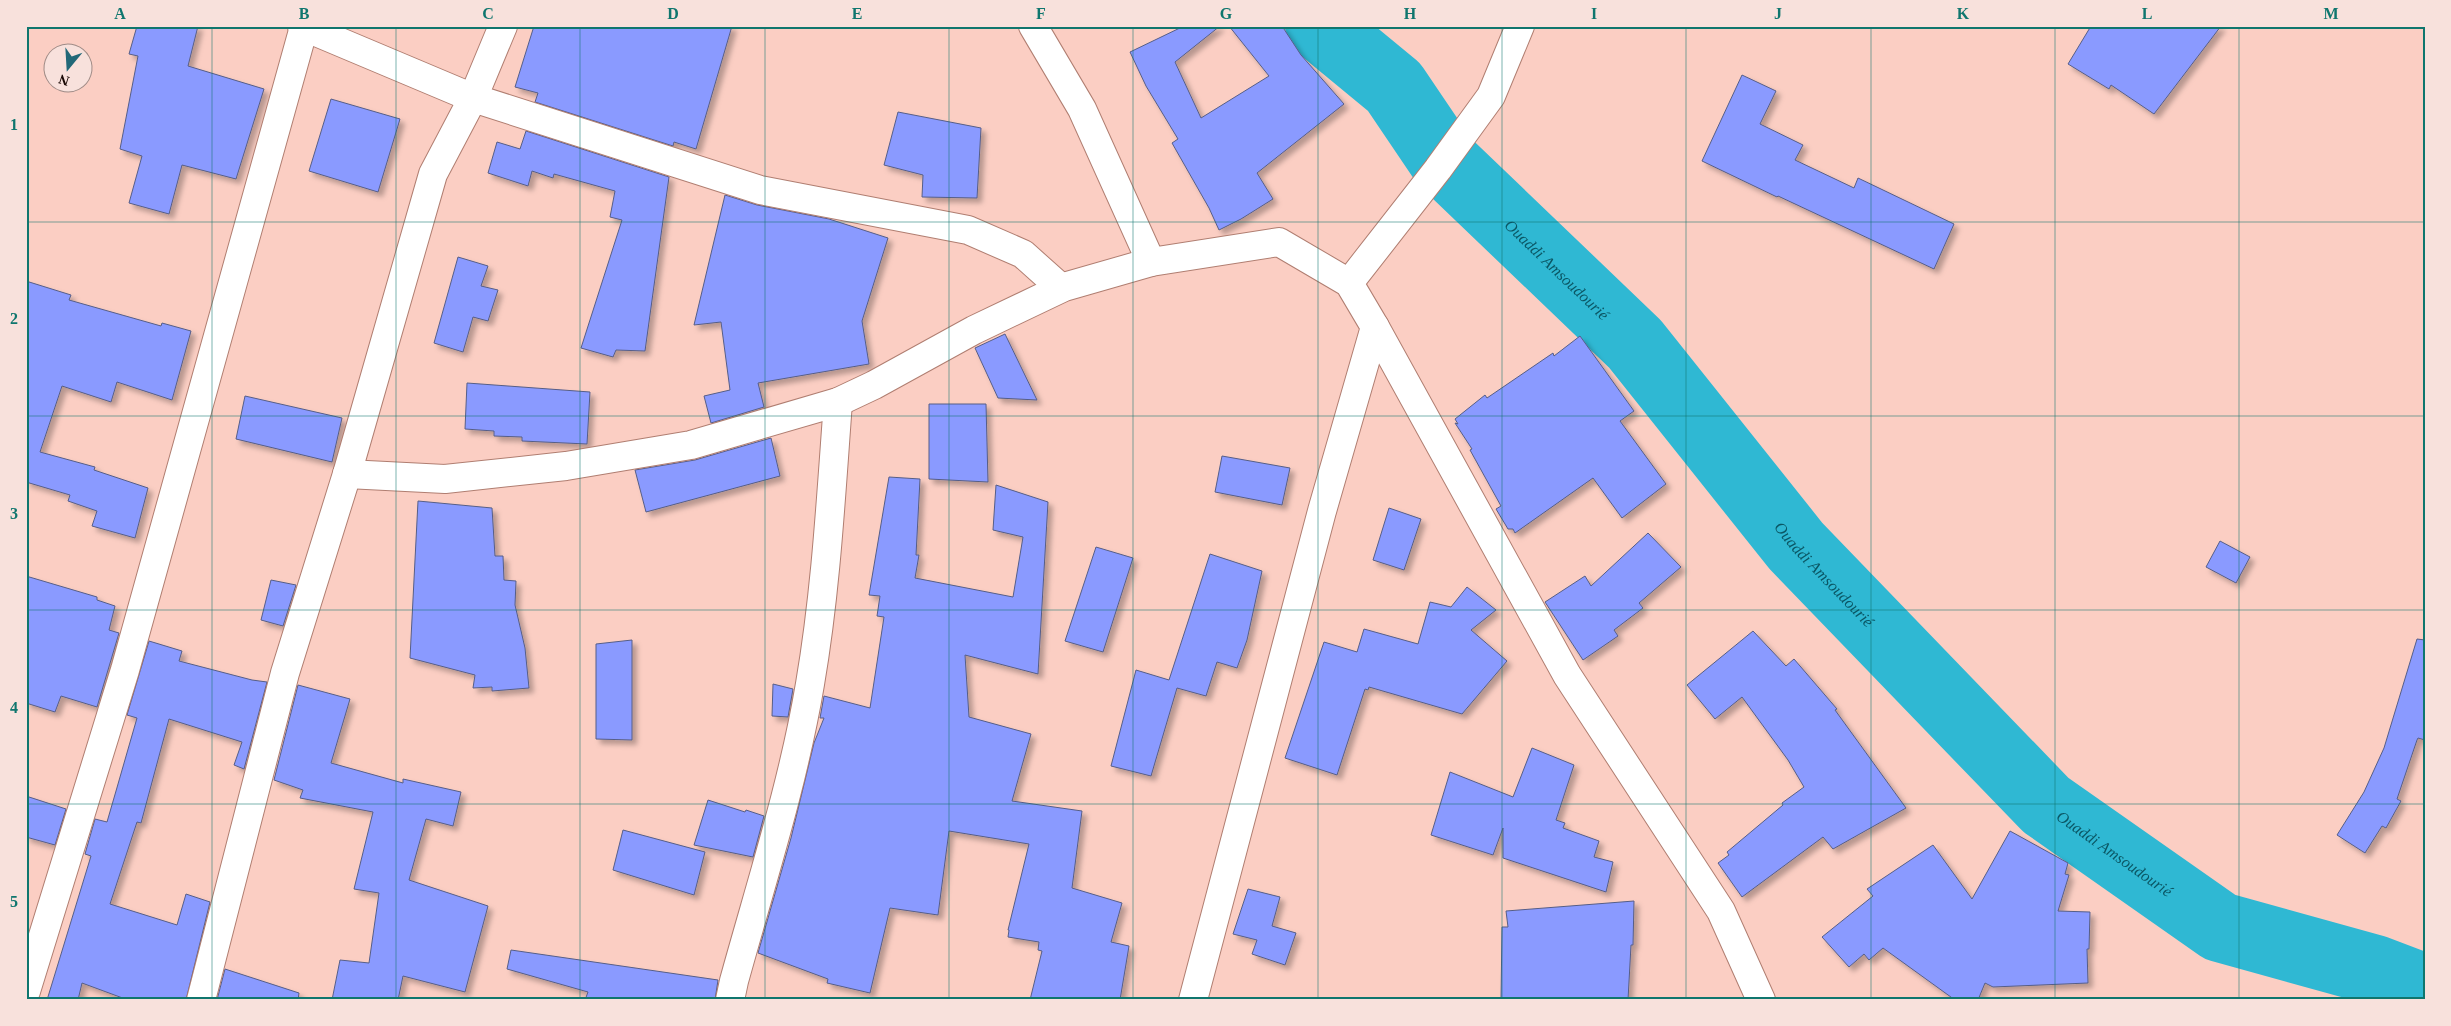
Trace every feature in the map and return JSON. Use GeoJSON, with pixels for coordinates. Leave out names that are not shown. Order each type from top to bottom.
{"type":"FeatureCollection","features":[{"type":"Feature","properties":{"kind":"street"},"geometry":{"type":"LineString","coordinates":[[26,991],[125,670],[303,26],[473,98],[760,190],[968,230],[1023,254],[1061,288]]}},
{"type":"Feature","properties":{"kind":"street"},"geometry":{"type":"LineString","coordinates":[[201,1000],[285,673],[347,474],[434,174],[473,98],[503,26]]}},
{"type":"Feature","properties":{"kind":"street"},"geometry":{"type":"LineString","coordinates":[[1033,26],[1082,109],[1151,262]]}},
{"type":"Feature","properties":{"kind":"street"},"geometry":{"type":"LineString","coordinates":[[1349,284],[1438,169],[1491,96],[1520,26]]}},
{"type":"Feature","properties":{"kind":"street"},"geometry":{"type":"LineString","coordinates":[[347,474],[445,479],[566,466],[691,445],[838,402],[874,385],[974,330],[1061,288],[1151,262],[1279,242],[1349,284],[1375,327],[1567,675],[1721,911],[1761,1000]]}},
{"type":"Feature","properties":{"kind":"street"},"geometry":{"type":"LineString","coordinates":[[1193,1000],[1319,521],[1375,327]]}},
{"type":"Feature","properties":{"kind":"street"},"geometry":{"type":"LineString","coordinates":[[730,1000],[792,775],[810,684],[827,544],[838,402]]}},
{"type":"Feature","properties":{"kind":"building"},"geometry":{"type":"Polygon","coordinates":[[[137,26],[198,26],[188,66],[264,89],[236,179],[182,165],[169,214],[129,203],[142,156],[120,149],[138,56],[129,54],[137,26]]]}},
{"type":"Feature","properties":{"kind":"building"},"geometry":{"type":"Polygon","coordinates":[[[534,26],[732,26],[696,149],[674,142],[673,146],[535,102],[538,93],[515,87],[534,26]]]}},
{"type":"Feature","properties":{"kind":"building"},"geometry":{"type":"Polygon","coordinates":[[[1184,26],[1220,26],[1175,62],[1201,118],[1269,76],[1229,26],[1282,26],[1301,55],[1344,104],[1257,173],[1273,199],[1219,230],[1209,208],[1172,143],[1178,139],[1146,86],[1130,52],[1184,26]]]}},
{"type":"Feature","properties":{"kind":"building"},"geometry":{"type":"Polygon","coordinates":[[[2091,26],[2221,26],[2154,114],[2111,85],[2109,89],[2068,64],[2091,26]]]}},
{"type":"Feature","properties":{"kind":"building"},"geometry":{"type":"Polygon","coordinates":[[[1742,75],[1776,91],[1760,124],[1803,145],[1795,160],[1854,188],[1858,178],[1954,224],[1934,269],[1702,161],[1742,75]]]}},
{"type":"Feature","properties":{"kind":"building"},"geometry":{"type":"Polygon","coordinates":[[[331,99],[400,119],[378,192],[309,171],[331,99]]]}},
{"type":"Feature","properties":{"kind":"building"},"geometry":{"type":"Polygon","coordinates":[[[898,112],[981,128],[977,198],[922,197],[923,175],[884,165],[898,112]]]}},
{"type":"Feature","properties":{"kind":"building"},"geometry":{"type":"Polygon","coordinates":[[[526,131],[669,177],[645,351],[616,350],[613,357],[581,348],[622,220],[610,217],[615,191],[554,174],[553,178],[532,171],[528,186],[488,173],[497,142],[520,149],[526,131]]]}},
{"type":"Feature","properties":{"kind":"building"},"geometry":{"type":"Polygon","coordinates":[[[725,195],[757,205],[829,219],[888,238],[862,321],[869,364],[758,383],[764,407],[711,423],[704,396],[730,390],[721,322],[694,325],[725,195]]]}},
{"type":"Feature","properties":{"kind":"building"},"geometry":{"type":"Polygon","coordinates":[[[458,257],[488,266],[481,286],[498,290],[488,321],[473,317],[463,352],[434,343],[458,257]]]}},
{"type":"Feature","properties":{"kind":"building"},"geometry":{"type":"Polygon","coordinates":[[[26,281],[71,295],[69,300],[161,326],[162,323],[191,331],[172,400],[117,382],[111,402],[62,386],[40,452],[95,467],[94,470],[148,488],[135,538],[92,526],[97,511],[68,501],[70,495],[26,482],[26,281]]]}},
{"type":"Feature","properties":{"kind":"building"},"geometry":{"type":"Polygon","coordinates":[[[1005,334],[1037,400],[998,398],[975,348],[1005,334]]]}},
{"type":"Feature","properties":{"kind":"building"},"geometry":{"type":"Polygon","coordinates":[[[1580,336],[1634,411],[1620,421],[1666,484],[1622,518],[1593,478],[1515,533],[1513,529],[1508,529],[1496,509],[1501,506],[1470,450],[1472,449],[1455,423],[1458,424],[1455,419],[1485,395],[1487,398],[1553,353],[1554,356],[1580,336]]]}},
{"type":"Feature","properties":{"kind":"building"},"geometry":{"type":"Polygon","coordinates":[[[467,383],[590,392],[587,444],[522,441],[522,437],[494,436],[494,431],[465,429],[467,383]]]}},
{"type":"Feature","properties":{"kind":"building"},"geometry":{"type":"Polygon","coordinates":[[[245,396],[342,418],[332,462],[236,439],[245,396]]]}},
{"type":"Feature","properties":{"kind":"building"},"geometry":{"type":"Polygon","coordinates":[[[929,404],[986,404],[988,482],[929,479],[929,404]]]}},
{"type":"Feature","properties":{"kind":"building"},"geometry":{"type":"Polygon","coordinates":[[[771,438],[780,476],[646,512],[635,470],[695,460],[771,438]]]}},
{"type":"Feature","properties":{"kind":"building"},"geometry":{"type":"Polygon","coordinates":[[[1222,456],[1290,468],[1282,505],[1215,492],[1222,456]]]}},
{"type":"Feature","properties":{"kind":"building"},"geometry":{"type":"Polygon","coordinates":[[[889,477],[920,479],[916,555],[919,555],[915,578],[1013,597],[1023,537],[993,530],[996,485],[1048,502],[1038,674],[965,655],[969,717],[1031,734],[1012,801],[1082,811],[1072,888],[1122,903],[1111,942],[1129,946],[1120,1000],[1030,1000],[1042,951],[1038,950],[1039,942],[1008,937],[1008,930],[1029,844],[949,831],[938,915],[890,908],[870,993],[827,983],[828,979],[758,953],[791,838],[814,743],[824,718],[820,718],[824,696],[870,708],[884,617],[877,616],[880,596],[869,595],[889,477]]]}},
{"type":"Feature","properties":{"kind":"building"},"geometry":{"type":"Polygon","coordinates":[[[418,501],[492,508],[495,556],[503,556],[504,580],[516,581],[515,605],[525,648],[529,688],[492,691],[492,687],[473,688],[475,675],[410,658],[418,501]]]}},
{"type":"Feature","properties":{"kind":"building"},"geometry":{"type":"Polygon","coordinates":[[[1389,508],[1421,519],[1404,570],[1373,560],[1389,508]]]}},
{"type":"Feature","properties":{"kind":"building"},"geometry":{"type":"Polygon","coordinates":[[[1648,533],[1681,567],[1639,603],[1643,608],[1614,630],[1618,636],[1583,660],[1545,602],[1585,576],[1591,586],[1648,533]]]}},
{"type":"Feature","properties":{"kind":"building"},"geometry":{"type":"Polygon","coordinates":[[[2220,541],[2250,557],[2236,583],[2206,567],[2220,541]]]}},
{"type":"Feature","properties":{"kind":"building"},"geometry":{"type":"Polygon","coordinates":[[[1096,547],[1133,558],[1103,652],[1065,641],[1096,547]]]}},
{"type":"Feature","properties":{"kind":"building"},"geometry":{"type":"Polygon","coordinates":[[[1210,554],[1262,571],[1247,640],[1237,668],[1217,662],[1206,696],[1177,688],[1151,776],[1111,766],[1136,670],[1169,680],[1210,554]]]}},
{"type":"Feature","properties":{"kind":"building"},"geometry":{"type":"Polygon","coordinates":[[[26,576],[97,597],[97,600],[115,606],[109,630],[119,633],[97,707],[61,696],[55,712],[26,703],[26,576]]]}},
{"type":"Feature","properties":{"kind":"building"},"geometry":{"type":"Polygon","coordinates":[[[271,580],[296,585],[283,626],[261,620],[271,580]]]}},
{"type":"Feature","properties":{"kind":"building"},"geometry":{"type":"Polygon","coordinates":[[[1467,587],[1496,610],[1471,630],[1507,661],[1462,714],[1369,687],[1368,690],[1365,689],[1337,775],[1285,758],[1324,642],[1357,652],[1364,629],[1418,644],[1430,602],[1451,607],[1467,587]]]}},
{"type":"Feature","properties":{"kind":"building"},"geometry":{"type":"Polygon","coordinates":[[[1753,631],[1786,666],[1794,659],[1837,709],[1835,710],[1906,808],[1833,849],[1823,837],[1742,897],[1718,863],[1729,855],[1727,852],[1783,805],[1782,803],[1804,787],[1788,760],[1742,697],[1715,719],[1687,685],[1753,631]]]}},
{"type":"Feature","properties":{"kind":"building"},"geometry":{"type":"Polygon","coordinates":[[[2417,639],[2425,640],[2425,740],[2418,738],[2417,740],[2397,799],[2401,801],[2386,828],[2382,826],[2365,853],[2337,835],[2364,792],[2384,748],[2417,639]]]}},
{"type":"Feature","properties":{"kind":"building"},"geometry":{"type":"Polygon","coordinates":[[[632,640],[632,740],[596,739],[596,644],[632,640]]]}},
{"type":"Feature","properties":{"kind":"building"},"geometry":{"type":"Polygon","coordinates":[[[149,641],[182,651],[179,661],[252,680],[267,682],[244,769],[234,765],[242,742],[169,719],[141,823],[137,822],[110,904],[177,925],[186,894],[210,902],[186,1000],[128,1000],[82,983],[78,1000],[47,1000],[91,856],[85,854],[95,819],[107,822],[137,718],[127,715],[149,641]]]}},
{"type":"Feature","properties":{"kind":"building"},"geometry":{"type":"Polygon","coordinates":[[[773,684],[793,689],[788,717],[772,716],[773,684]]]}},
{"type":"Feature","properties":{"kind":"building"},"geometry":{"type":"Polygon","coordinates":[[[298,685],[350,699],[331,763],[403,783],[403,779],[461,792],[453,826],[426,819],[409,880],[488,906],[465,992],[403,976],[398,1000],[332,1000],[340,960],[369,963],[379,893],[354,889],[373,812],[300,798],[303,790],[274,780],[298,685]]]}},
{"type":"Feature","properties":{"kind":"building"},"geometry":{"type":"Polygon","coordinates":[[[1532,748],[1574,765],[1556,820],[1565,823],[1563,828],[1599,841],[1594,857],[1613,862],[1606,892],[1503,858],[1503,828],[1493,855],[1431,835],[1450,772],[1513,797],[1532,748]]]}},
{"type":"Feature","properties":{"kind":"building"},"geometry":{"type":"Polygon","coordinates":[[[26,796],[66,809],[55,845],[26,837],[26,796]]]}},
{"type":"Feature","properties":{"kind":"building"},"geometry":{"type":"Polygon","coordinates":[[[708,800],[764,816],[753,857],[694,845],[708,800]]]}},
{"type":"Feature","properties":{"kind":"building"},"geometry":{"type":"Polygon","coordinates":[[[623,830],[705,852],[694,895],[613,870],[623,830]]]}},
{"type":"Feature","properties":{"kind":"building"},"geometry":{"type":"Polygon","coordinates":[[[2010,831],[2068,863],[2065,874],[2069,875],[2058,911],[2090,912],[2089,949],[2087,949],[2088,983],[1993,987],[1985,983],[1978,1000],[1955,1000],[1883,948],[1869,960],[1864,954],[1849,967],[1822,937],[1873,896],[1867,889],[1933,845],[1972,899],[2010,831]]]}},
{"type":"Feature","properties":{"kind":"building"},"geometry":{"type":"Polygon","coordinates":[[[1248,889],[1280,897],[1272,926],[1296,933],[1285,965],[1252,954],[1257,940],[1233,934],[1248,889]]]}},
{"type":"Feature","properties":{"kind":"building"},"geometry":{"type":"Polygon","coordinates":[[[1634,901],[1633,945],[1631,945],[1628,1000],[1501,1000],[1502,927],[1508,927],[1506,911],[1634,901]]]}},
{"type":"Feature","properties":{"kind":"building"},"geometry":{"type":"Polygon","coordinates":[[[511,950],[718,980],[715,1000],[585,1000],[588,992],[507,969],[511,950]]]}},
{"type":"Feature","properties":{"kind":"building"},"geometry":{"type":"Polygon","coordinates":[[[225,969],[299,993],[298,1000],[217,1000],[225,969]]]}},
{"type":"Feature","properties":{"kind":"waterway","name":"Ouaddi Amsoudourié"},"geometry":{"type":"LineString","coordinates":[[1320,26],[1394,87],[1444,161],[1635,344],[1796,546],[2046,805],[2220,927],[2375,970],[2425,989]]}}]}
